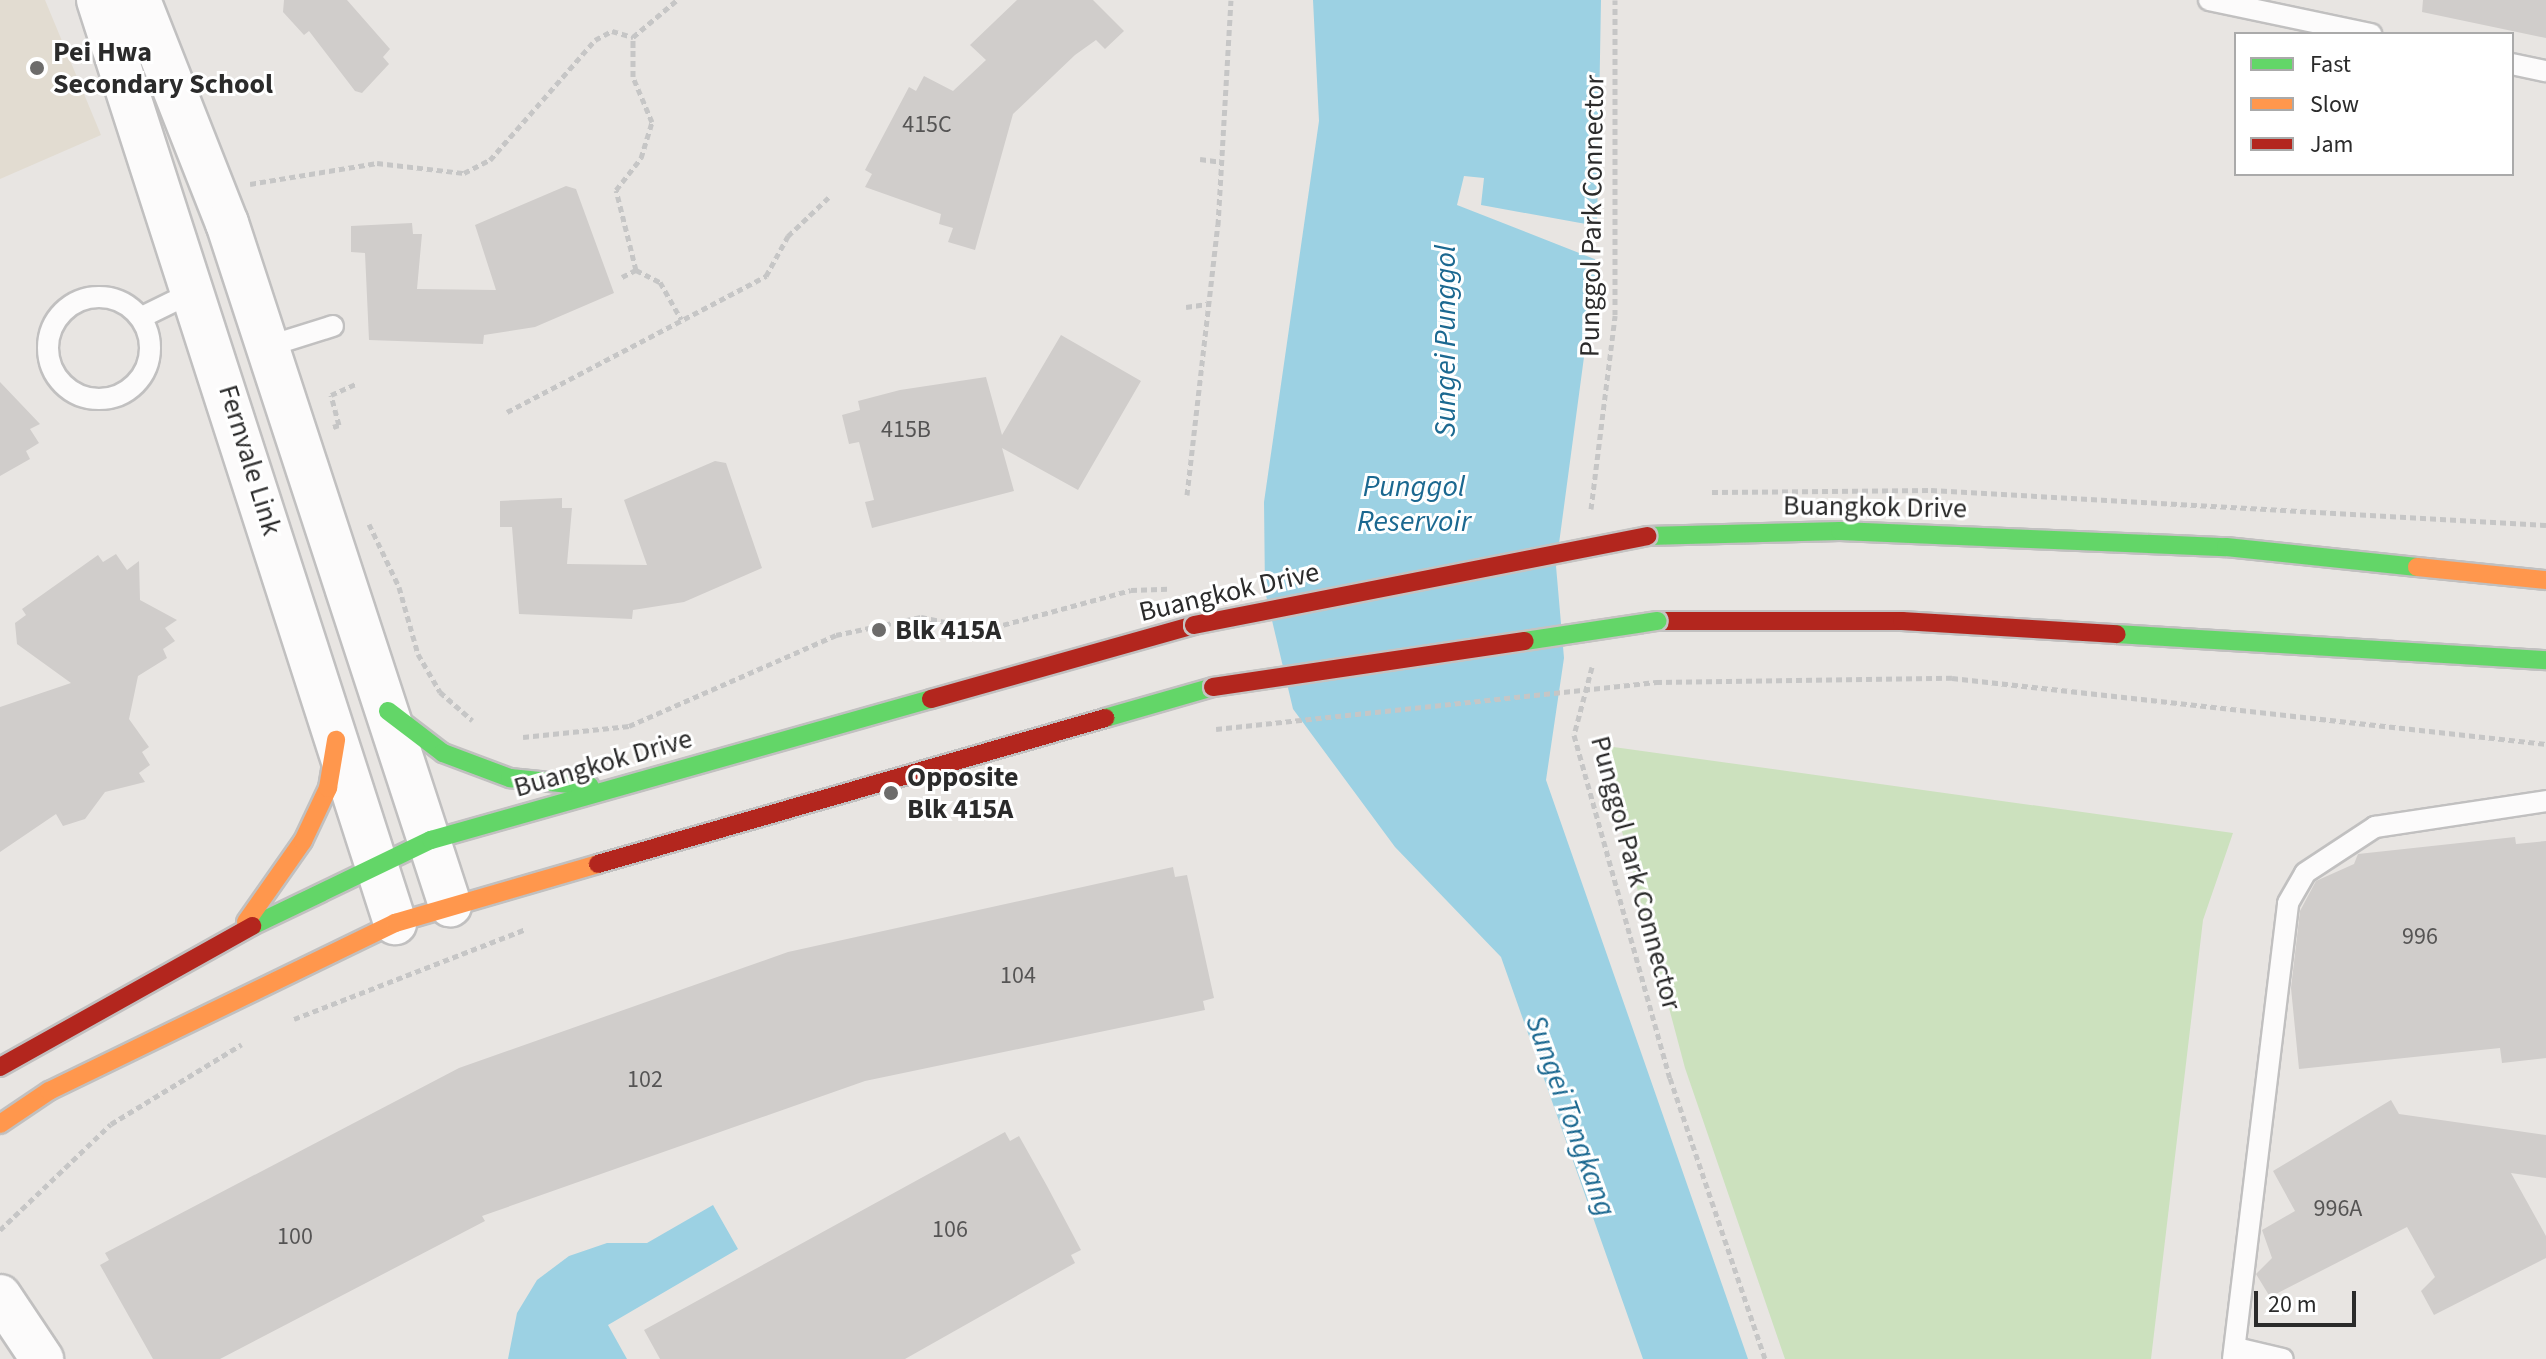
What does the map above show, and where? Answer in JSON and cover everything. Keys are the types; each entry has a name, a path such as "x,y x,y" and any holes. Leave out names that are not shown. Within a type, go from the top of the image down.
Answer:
{"main road":[{"name":"Buangkok Drive","path":"0,1067 238,933 375,863 431,840 1194,625 1647,536 1855,532 2226,547 2546,580"},
{"path":"0,1124 49,1091 395,923 1213,687 1657,621 1902,621 2546,660"},
{"path":"388,711 443,753 510,778 616,788"},
{"path":"238,933 290,866 328,788 336,740"}],"street":[{"name":"Fernvale Link","path":"98,0 195,291 395,923"},
{"name":"Fernvale Link","path":"139,0 198,141 450,905"},
{"path":"0,1296 42,1359"}],"lane":[{"path":"2209,0 2361,32"},
{"path":"2514,64 2546,71"},
{"path":"142,317 195,291"},
{"path":"104,296 142,317 152,343 145,371 126,392 99,400 74,394 56,377 46,346 62,311 104,296"},
{"path":"266,347 333,326"},
{"path":"2283,1359 2234,1354 2288,903 2305,873 2375,827 2546,801"}],"path":[{"path":"677,0 633,37 633,77 652,122 641,158 616,190 636,270 660,282 681,319"},
{"path":"1187,495 1222,162 1231,0"},
{"name":"Punggol Park Connector","path":"1591,516 1615,315 1615,0"},
{"path":"254,183 377,163 464,173 490,160 595,40 612,31 633,37"},
{"path":"1200,159 1222,162"},
{"path":"507,412 766,276 788,236 829,197"},
{"path":"622,277 636,270"},
{"path":"1186,307 1207,304"},
{"path":"332,427 339,425 331,395 356,384"},
{"path":"511,734 629,726 850,632 921,617 984,630 1131,590 1176,589"},
{"name":"Punggol Park Connector","path":"1592,654 1592,685 1574,735 1670,1078 1765,1359"},
{"path":"1201,733 1656,682 1952,678 2546,744"},
{"path":"278,1025 529,928"},
{"path":"0,1230 111,1124 252,1038"}],"shaded area":[{"name":"Pei Hwa Secondary School","path":"0,0 45,0 101,135 0,179"}],"green space":[{"path":"1599,745 2233,833 2203,920 2151,1359 1785,1359 1685,1068"}],"water":[{"name":"Punggol Reservoir","path":"1313,0 1601,0 1597,226 1481,205 1484,178 1464,176 1457,205 1597,260 1556,566 1564,658 1546,780 1748,1359 1643,1359 1501,957 1395,847 1293,709 1265,591 1264,502 1319,121"},
{"path":"713,1205 738,1249 608,1325 627,1359 508,1359 517,1313 537,1280 569,1256 607,1243 647,1243"}],"building":[{"path":"284,0 347,0 390,49 383,57 389,64 362,93 355,91 309,31 304,35 283,12"},
{"path":"1017,0 1093,0 1124,31 1105,49 1096,40 1075,55 1013,114 975,250 948,242 953,228 939,224 941,214 865,187 872,174 865,170 909,87 916,91 924,76 953,91 986,60 970,45"},
{"path":"2423,0 2546,0 2546,38 2422,12"},
{"path":"566,186 576,189 614,293 535,327 484,335 483,344 369,340 365,253 351,252 351,226 412,223 413,234 422,234 417,289 496,290 475,225"},
{"path":"1061,335 1141,381 1078,490 1002,448 1014,491 872,528 865,502 874,500 859,442 849,444 842,415 860,410 858,401 900,390 986,377 1002,435"},
{"path":"0,382 40,424 30,429 39,443 26,451 30,459 0,476"},
{"path":"715,461 726,463 762,568 684,602 633,610 632,619 519,614 512,527 500,527 500,501 562,498 562,508 572,508 567,564 647,565 624,500"},
{"path":"116,554 127,570 139,561 140,600 177,620 165,628 175,641 163,649 167,658 138,676 129,719 149,747 142,752 150,765 139,773 145,782 105,792 85,819 63,826 56,814 0,852 0,707 71,683 17,644 15,623 26,615 22,609 98,555 103,562"},
{"path":"2515,837 2516,844 2546,841 2546,1058 2502,1063 2500,1048 2299,1069 2291,988 2300,911 2316,881 2354,864 2358,854"},
{"path":"1173,867 1175,877 1187,875 1214,998 1203,1001 1205,1010 865,1081 482,1216 485,1221 220,1359 153,1359 100,1265 109,1260 105,1253 459,1068 788,952"},
{"path":"2391,1100 2399,1114 2546,1135 2546,1178 2511,1173 2546,1236 2546,1258 2434,1315 2421,1291 2435,1277 2407,1227 2270,1297 2256,1274 2272,1258 2262,1230 2295,1211 2273,1171"},
{"path":"1005,1132 1010,1141 1019,1136 1047,1186 1081,1250 1071,1255 1075,1263 905,1359 660,1359 644,1330"}],"traffic: fast":[{"path":"1647,536 1840,531 2226,547 2417,567"},
{"path":"1525,641 1657,621"},
{"path":"2117,634 2546,660"},
{"path":"1105,718 1213,687"},
{"path":"252,926 431,840 931,699"},
{"path":"388,711 443,753 510,778 590,786"}],"traffic: slow":[{"path":"2417,567 2546,580"},
{"path":"246,922 303,841 328,788 336,740"},
{"path":"0,1124 49,1091 395,923 598,864"}],"traffic: jam":[{"path":"1194,625 1647,536"},
{"path":"1657,621 1902,621 2117,634"},
{"path":"931,699 1194,625"},
{"path":"1213,687 1525,641"},
{"path":"598,864 1105,718"},
{"path":"0,1067 252,926"}],"place":[{"name":"Pei Hwa Secondary School","path":"37,68"},
{"name":"Blk 415A","path":"879,630"},
{"name":"Opposite Blk 415A","path":"891,793"}],"water label":[{"name":"Sungei Punggol","path":"1446,341"},
{"name":"Sungei Tongkang","path":"1570,1116"}]}
